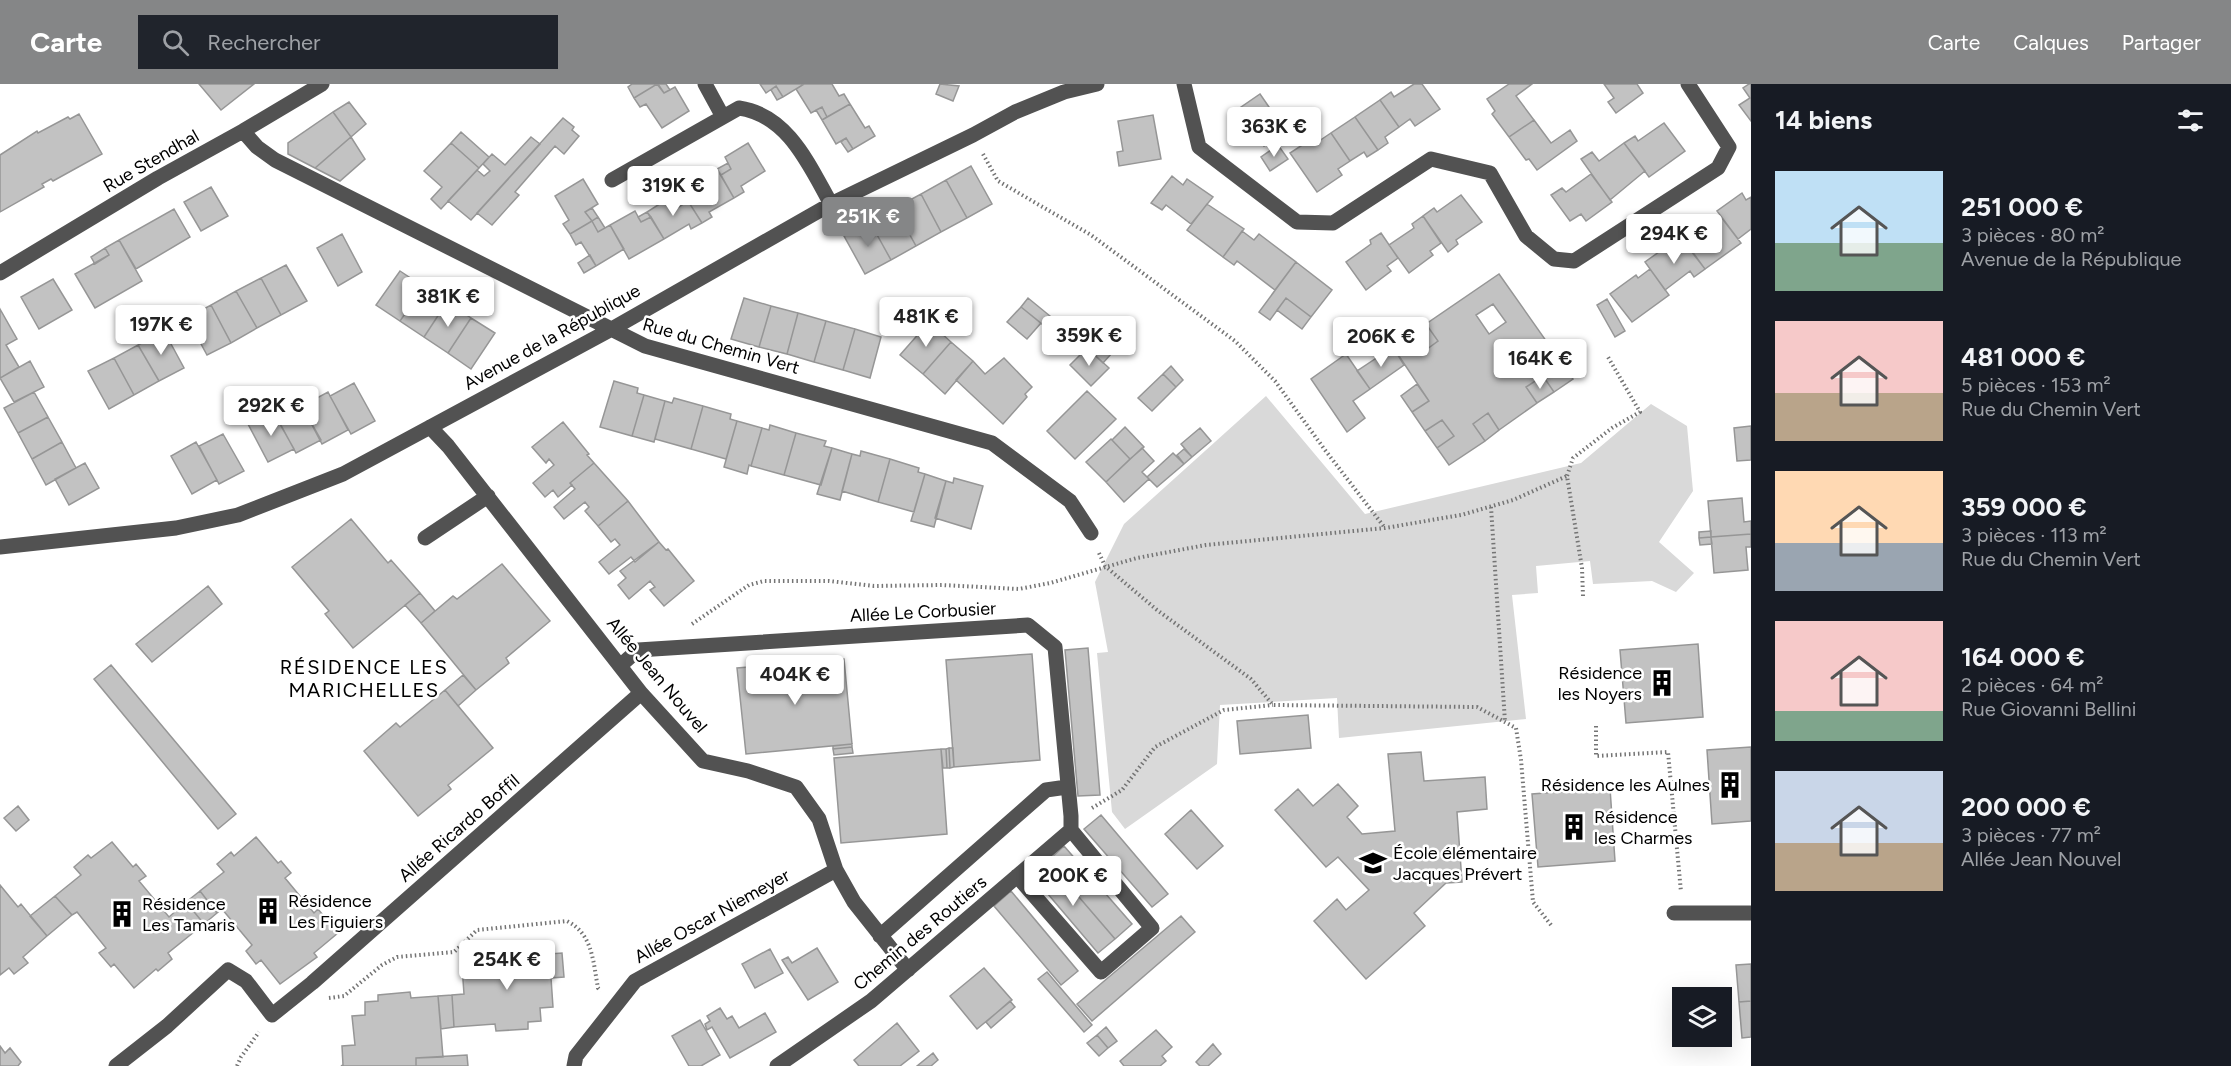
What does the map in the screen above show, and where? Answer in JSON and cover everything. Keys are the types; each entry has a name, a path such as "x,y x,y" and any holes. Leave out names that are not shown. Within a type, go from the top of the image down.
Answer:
{"street":[{"name":"Rue Stendhal","path":"0,273 158,178 322,84"},
{"path":"705,84 723,117"},
{"name":"Avenue de la République","path":"0,548 176,528 238,515 343,474 610,330 831,204 1063,88 1097,84"},
{"path":"1184,84 1199,147 1297,222 1333,223 1431,159 1490,173 1526,236 1554,259 1574,261 1718,168 1729,147 1688,84"},
{"path":"612,180 739,108 753,110 776,122 796,143 831,204"},
{"name":"Rue du Chemin Vert","path":"243,131 257,147 275,160 645,346 992,443 1070,501 1091,533"},
{"name":"Allée Jean Nouvel","path":"430,427 488,496 642,693 703,761 748,771 796,787 819,819 836,870 854,902 908,970"},
{"path":"425,537 488,496"},
{"name":"Allée Le Corbusier","path":"621,665 638,650 1028,625 1056,647 1071,823"},
{"name":"Allée Ricardo Boffil","path":"272,1015 312,983 642,693"},
{"name":"Chemin des Routiers","path":"880,936 1046,790 1067,788"},
{"path":"1017,876 1101,972 1152,928 1071,823"},
{"name":"Chemin des Routiers","path":"782,1065 871,1001 1017,876 1071,823"},
{"name":"Allée Oscar Niemeyer","path":"574,1066 576,1056 635,981 836,870"},
{"path":"1678,913 1751,913"},
{"path":"116,1066 167,1026 228,970 246,981 272,1015"}],"path":[{"path":"972,135 998,181 1091,235 1235,341 1275,381 1385,528"},
{"path":"1583,596 1582,568 1567,476 1573,458 1612,428 1640,412 1608,357"},
{"path":"685,647 671,632 684,629 749,585 764,581 829,581 874,586 942,585 1019,589 1050,583 1105,566 1206,545 1385,528 1461,515 1513,500 1567,476"},
{"path":"1491,507 1506,722"},
{"path":"1091,533 1105,566 1157,610 1251,679 1273,705"},
{"path":"1071,823 1122,790 1155,747 1224,710 1273,705 1477,707 1516,728 1533,902 1551,925"},
{"path":"1596,726 1596,756 1668,752 1678,913"},
{"path":"312,983 323,998 344,996 382,965 397,957 454,952 477,930 567,921 575,924 589,941 598,988 614,1005"},
{"path":"237,1066 272,1015"}],"shaded area":[{"path":"1266,396 1365,514 1581,463 1651,404 1687,426 1693,491 1659,542 1694,573 1676,592 1652,581 1593,584 1590,561 1536,566 1538,593 1512,595 1526,719 1339,738 1337,698 1220,705 1217,764 1125,829 1112,812 1097,653 1108,652 1095,582 1124,524"}],"building":[{"path":"199,84 254,84 221,110"},
{"path":"632,84 657,84 634,98 628,87"},
{"path":"657,84 664,93 675,87 689,111 662,128 646,104 640,107 634,98"},
{"path":"658,84 666,84 670,90 664,93"},
{"path":"760,84 804,84 783,97 776,86 766,93"},
{"path":"804,84 832,84 839,96 844,94 850,104 827,117 822,107 811,113 796,89"},
{"path":"940,84 959,86 953,101 936,94"},
{"path":"1414,84 1422,84 1440,109 1415,126 1410,119 1399,127 1380,100 1391,92 1394,97"},
{"path":"1509,84 1532,84 1516,96 1534,120 1509,137 1492,114 1495,111 1487,99"},
{"path":"1604,84 1637,84 1643,93 1616,113 1608,102 1614,98"},
{"path":"1751,84 1751,121 1739,105 1750,98 1743,88"},
{"path":"776,86 783,97 777,100 771,90"},
{"path":"1260,94 1278,120 1282,117 1290,128 1264,146 1256,135 1249,140 1231,114"},
{"path":"1380,100 1399,127 1385,137 1388,143 1378,150 1355,117"},
{"path":"349,102 366,124 351,137 333,112"},
{"path":"850,104 865,128 869,126 875,136 853,149 846,138 836,144 822,120"},
{"path":"822,107 827,117 822,120 816,110"},
{"path":"333,112 351,137 315,168 288,154 288,143"},
{"path":"79,114 102,154 53,181 51,179 42,184 44,187 0,212 0,155 37,131 38,133 68,117 70,119"},
{"path":"1153,115 1161,159 1119,166 1117,152 1123,151 1118,121"},
{"path":"1355,117 1378,150 1367,157 1364,152 1350,161 1331,133"},
{"path":"563,118 574,127 572,130 579,136 564,154 555,146 515,192 519,195 492,225 477,213"},
{"path":"1534,120 1551,143 1570,130 1577,141 1537,170 1529,159 1526,160 1509,137"},
{"path":"1664,123 1685,151 1649,177 1624,143 1635,136 1638,141"},
{"path":"461,132 489,157 479,168 451,143"},
{"path":"1331,133 1350,161 1338,169 1342,175 1317,192 1290,153 1316,136 1319,141"},
{"path":"351,137 365,159 340,181 315,168"},
{"path":"531,137 540,144 471,220 448,201 477,170 484,176 490,171 483,164 492,154 505,165"},
{"path":"846,138 853,149 848,152 841,142"},
{"path":"451,143 479,168 441,209 431,199 442,187 424,171"},
{"path":"748,143 765,171 741,186 744,192 734,198 721,175 731,169 725,157"},
{"path":"1624,143 1645,171 1610,200 1581,159 1592,152 1599,161"},
{"path":"1278,145 1288,159 1270,171 1261,157"},
{"path":"728,163 731,169 721,175 717,169"},
{"path":"971,166 992,204 967,218 946,180"},
{"path":"717,169 734,198 709,212 712,217 702,223 688,201 699,194 693,184"},
{"path":"1591,174 1612,202 1586,221 1581,214 1570,221 1551,195 1562,188 1566,192"},
{"path":"1172,176 1183,185 1187,179 1213,197 1191,224 1166,205 1162,210 1151,203"},
{"path":"583,179 598,204 585,212 592,221 570,234 563,224 569,220 555,196"},
{"path":"946,180 967,218 941,232 921,194"},
{"path":"211,187 228,216 201,231 184,202"},
{"path":"695,189 699,194 688,201 686,195"},
{"path":"1742,193 1746,200 1751,197 1751,229 1738,239 1717,211"},
{"path":"921,194 941,232 916,246 895,208"},
{"path":"686,195 688,201 679,207 675,202"},
{"path":"1461,195 1482,222 1456,240 1458,244 1448,252 1423,216 1434,208 1437,212"},
{"path":"672,196 679,207 688,201 702,223 691,229 689,224 664,239 647,212"},
{"path":"1207,204 1244,229 1223,257 1187,230"},
{"path":"592,208 598,217 592,221 585,212"},
{"path":"895,208 916,246 891,260 870,222"},
{"path":"174,209 190,237 136,269 119,240"},
{"path":"635,211 641,222 651,217 664,239 629,259 610,225"},
{"path":"647,212 651,217 641,222 638,217"},
{"path":"1423,216 1441,243 1430,251 1433,255 1409,273 1389,245 1414,228 1412,224"},
{"path":"598,217 605,228 598,232 592,221"},
{"path":"1721,217 1741,243 1705,269 1684,242"},
{"path":"592,221 598,232 610,225 624,249 596,266 581,242 576,245 570,234"},
{"path":"870,222 891,260 865,274 844,236"},
{"path":"1242,231 1254,240 1259,234 1296,262 1275,290 1237,261 1234,265 1223,257"},
{"path":"1381,233 1398,258 1387,266 1391,271 1366,290 1346,262 1371,244 1370,240"},
{"path":"342,234 362,272 338,286 317,248"},
{"path":"119,240 142,281 95,308 75,274 109,255 105,248"},
{"path":"1686,243 1705,269 1694,277 1690,271 1665,290 1645,262 1670,244 1674,251"},
{"path":"105,248 109,255 95,264 91,257"},
{"path":"590,255 596,266 584,273 578,263"},
{"path":"1296,262 1332,290 1311,317 1286,298 1270,320 1259,312"},
{"path":"286,265 307,301 281,315 261,278"},
{"path":"1650,269 1669,295 1632,322 1610,294 1636,275 1638,278"},
{"path":"400,271 424,287 400,321 376,305"},
{"path":"1499,274 1573,379 1554,392 1543,376 1526,387 1537,403 1499,430 1488,413 1473,424 1485,441 1449,465 1437,448 1454,436 1442,420 1425,431 1412,412 1429,401 1393,347 1411,335 1423,352 1438,341 1426,324","holes":["1493,304 1506,322 1489,334 1476,315"]},
{"path":"261,278 281,315 257,328 236,291"},
{"path":"53,279 72,310 39,329 21,297"},
{"path":"424,287 447,302 424,337 400,321"},
{"path":"236,291 257,328 231,343 211,305"},
{"path":"744,298 771,306 759,347 731,339"},
{"path":"1028,298 1061,325 1054,334 1021,307"},
{"path":"1286,298 1311,317 1302,329 1277,310"},
{"path":"1607,299 1625,331 1615,337 1597,305"},
{"path":"447,302 471,318 448,353 424,337"},
{"path":"211,305 231,343 207,355 187,318"},
{"path":"771,306 798,313 787,354 759,347"},
{"path":"1021,307 1041,323 1027,339 1007,322"},
{"path":"0,309 17,339 6,345 19,367 0,378"},
{"path":"798,313 826,321 814,362 787,354"},
{"path":"471,318 495,333 471,369 448,353"},
{"path":"826,321 855,329 843,370 814,362"},
{"path":"929,322 951,342 923,374 900,355"},
{"path":"1426,324 1438,341 1423,352 1411,335"},
{"path":"855,329 881,337 870,378 843,370"},
{"path":"164,331 184,368 159,381 138,345"},
{"path":"1096,338 1112,353 1103,363 1087,348"},
{"path":"951,342 973,361 945,394 923,374"},
{"path":"138,345 159,381 134,395 114,358"},
{"path":"1393,347 1404,365 1370,389 1357,371"},
{"path":"1087,348 1109,368 1091,386 1070,365"},
{"path":"1346,354 1370,389 1353,401 1365,418 1347,432 1311,379"},
{"path":"114,358 134,395 109,409 88,371"},
{"path":"1004,358 1032,387 1025,394 1027,397 1003,424 956,380 973,361 985,374"},
{"path":"30,361 44,387 14,402 0,378"},
{"path":"1171,366 1183,380 1176,387 1163,374"},
{"path":"1163,374 1176,387 1152,411 1138,398"},
{"path":"1543,376 1554,392 1537,403 1526,387"},
{"path":"614,381 638,388 637,393 644,395 632,436 600,427"},
{"path":"354,383 375,421 351,434 330,396"},
{"path":"1417,384 1429,401 1412,412 1401,396"},
{"path":"1087,391 1116,419 1075,459 1047,431"},
{"path":"34,392 48,417 18,433 4,408"},
{"path":"328,392 348,430 322,444 302,406"},
{"path":"644,395 665,401 654,442 632,436"},
{"path":"674,398 703,406 691,449 655,439 665,401 672,403"},
{"path":"299,401 321,440 296,453 275,414"},
{"path":"703,406 731,414 730,419 737,421 726,459 691,449"},
{"path":"273,412 294,449 268,462 248,424"},
{"path":"1488,413 1499,430 1485,441 1473,424"},
{"path":"48,417 62,442 32,459 18,433"},
{"path":"1442,420 1454,436 1437,448 1425,431"},
{"path":"737,421 762,428 747,474 724,467"},
{"path":"563,422 594,463 570,483 572,485 558,497 553,490 545,497 533,483 554,465 549,459 546,463 532,447"},
{"path":"770,425 796,433 784,475 751,466 762,428 769,430"},
{"path":"1751,426 1751,460 1737,461 1734,428"},
{"path":"1125,427 1144,447 1130,459 1112,440"},
{"path":"1200,428 1211,441 1192,457 1181,444"},
{"path":"796,433 826,441 824,446 832,448 821,485 784,475"},
{"path":"223,434 244,471 219,484 199,446"},
{"path":"1111,439 1130,459 1106,482 1086,462"},
{"path":"62,442 76,468 46,485 32,459"},
{"path":"196,442 217,480 192,494 171,456"},
{"path":"832,448 852,454 840,500 817,494"},
{"path":"1142,448 1154,461 1142,472 1149,479 1124,502 1106,482"},
{"path":"1184,449 1192,457 1184,464 1177,455"},
{"path":"861,451 890,459 878,502 842,491 852,454 860,456"},
{"path":"1173,453 1184,464 1157,487 1147,477"},
{"path":"890,459 919,468 918,472 925,474 914,512 878,502"},
{"path":"85,463 99,488 69,505 55,479"},
{"path":"594,463 628,501 598,526 585,511 589,507 585,502 564,519 554,507 575,489 570,483"},
{"path":"925,474 946,481 934,527 911,521"},
{"path":"954,478 983,486 971,529 935,518 946,481 953,483"},
{"path":"1742,498 1744,522 1751,521 1751,534 1711,537 1708,501"},
{"path":"628,501 659,542 635,562 631,557 609,574 599,562 620,545 615,539 611,542 598,526"},
{"path":"351,519 388,563 391,560 420,593 353,648 325,614 329,611 292,567"},
{"path":"1711,531 1711,537 1699,538 1699,532"},
{"path":"1751,534 1751,547 1746,547 1748,570 1714,573 1711,537"},
{"path":"1711,537 1712,544 1700,545 1699,538"},
{"path":"659,542 666,550 668,549 694,581 664,606 650,590 655,587 650,581 629,599 618,585 626,578 620,571"},
{"path":"502,564 550,621 506,658 509,663 476,690 421,623 453,596 457,599"},
{"path":"208,586 222,604 152,662 136,644"},
{"path":"420,593 435,611 421,623 405,605"},
{"name":"Résidence les Noyers","path":"1698,644 1703,717 1626,723 1620,650"},
{"path":"1088,648 1100,795 1078,796 1065,650"},
{"path":"1032,654 1040,760 954,767 946,660"},
{"path":"844,659 852,744 746,754 737,668"},
{"path":"111,665 236,814 218,829 94,679"},
{"path":"463,675 476,690 458,706 445,690"},
{"path":"445,690 493,748 448,785 451,789 418,816 364,751 396,723 400,727"},
{"path":"1308,715 1311,748 1240,754 1237,721"},
{"path":"852,744 852,747 833,749 833,746"},
{"path":"852,747 853,753 834,755 833,749"},
{"name":"Résidence les Aulnes","path":"1751,747 1751,821 1712,824 1707,750"},
{"path":"949,748 953,748 954,767 950,768"},
{"path":"949,748 950,768 947,768 946,749"},
{"path":"941,749 946,749 947,768 943,768"},
{"path":"941,749 947,834 841,843 834,758"},
{"path":"1421,752 1424,781 1485,777 1487,809 1457,812 1462,882 1446,883 1414,913 1425,926 1366,979 1314,921 1337,899 1346,910 1369,890 1338,857 1326,867 1275,810 1298,789 1313,806 1338,784 1358,806 1347,817 1362,834 1395,831 1388,754"},
{"name":"Résidence les Charmes","path":"1610,788 1615,861 1538,867 1532,794"},
{"path":"18,806 29,820 16,831 4,818"},
{"path":"1191,810 1223,846 1197,869 1165,834"},
{"path":"1101,815 1168,894 1152,907 1084,829"},
{"name":"Résidence Les Figuiers","path":"256,837 278,863 281,861 291,873 285,878 314,913 318,909 338,933 314,953 317,957 280,984 261,960 256,964 246,951 252,945 222,909 217,913 200,891 224,872 217,864 231,852 234,856"},
{"name":"Résidence Les Tamaris","path":"112,842 133,867 136,864 146,876 139,881 169,917 186,902 204,924 168,953 172,959 134,988 114,964 111,967 99,953 106,948 77,912 72,915 55,896 81,875 74,867 88,855 91,858"},
{"path":"1064,846 1132,924 1115,939 1048,861"},
{"path":"1048,861 1115,939 1098,953 1031,874"},
{"path":"0,885 18,907 21,904 47,936 23,957 28,963 14,974 9,968 0,975"},
{"path":"200,891 217,913 204,924 186,902"},
{"path":"1011,891 1078,971 1061,985 994,906"},
{"path":"55,896 72,915 47,936 30,916"},
{"path":"1181,916 1195,932 1092,1021 1077,1004"},
{"path":"817,948 838,982 808,1000 782,960 788,957 792,963"},
{"path":"770,949 783,973 755,988 742,964"},
{"path":"522,952 522,956 562,953 564,977 551,978 553,1007 540,1008 541,1021 528,1022 528,1029 496,1031 495,1024 454,1027 452,995 464,994 462,966 490,963 489,955"},
{"path":"1751,964 1751,1001 1739,1002 1736,965"},
{"path":"984,968 1012,1000 977,1029 950,996"},
{"path":"1047,972 1092,1025 1084,1032 1038,979"},
{"path":"410,992 411,998 438,996 443,1057 416,1058 416,1066 341,1066 343,1065 342,1046 355,1045 352,1016 365,1015 365,1002 378,1001 378,995"},
{"path":"452,995 454,1027 441,1029 438,996"},
{"path":"1010,1001 1015,1007 991,1028 986,1022"},
{"path":"1751,1001 1751,1037 1742,1038 1739,1002"},
{"path":"720,1008 727,1019 732,1016 739,1028 765,1013 776,1032 730,1058 712,1027 707,1030 705,1024 710,1021 707,1016"},
{"path":"700,1020 720,1055 701,1066 689,1066 672,1036"},
{"path":"897,1023 919,1051 900,1066 859,1066 854,1060"},
{"path":"1106,1027 1117,1041 1108,1048 1097,1035"},
{"path":"1156,1030 1172,1047 1162,1056 1166,1061 1160,1066 1124,1066 1120,1061"},
{"path":"1097,1035 1108,1048 1099,1056 1087,1043"},
{"path":"1213,1044 1221,1054 1208,1066 1200,1066 1196,1062"},
{"path":"0,1046 5,1053 10,1048 21,1062 18,1066 0,1066"},
{"path":"933,1053 938,1060 931,1066 917,1066"},
{"path":"467,1055 468,1066 416,1066 416,1058"}],"place":[{"name":"Résidence les Noyers","path":"1662,683"},
{"name":"Résidence les Aulnes","path":"1730,785"},
{"name":"Résidence les Charmes","path":"1574,827"},
{"name":"École élémentaire Jacques Prévert","path":"1373,863"},
{"name":"Résidence Les Figuiers","path":"268,911"},
{"name":"Résidence Les Tamaris","path":"122,914"}],"district":[{"name":"RÉSIDENCE LES MARICHELLES","path":"364,678"}]}
